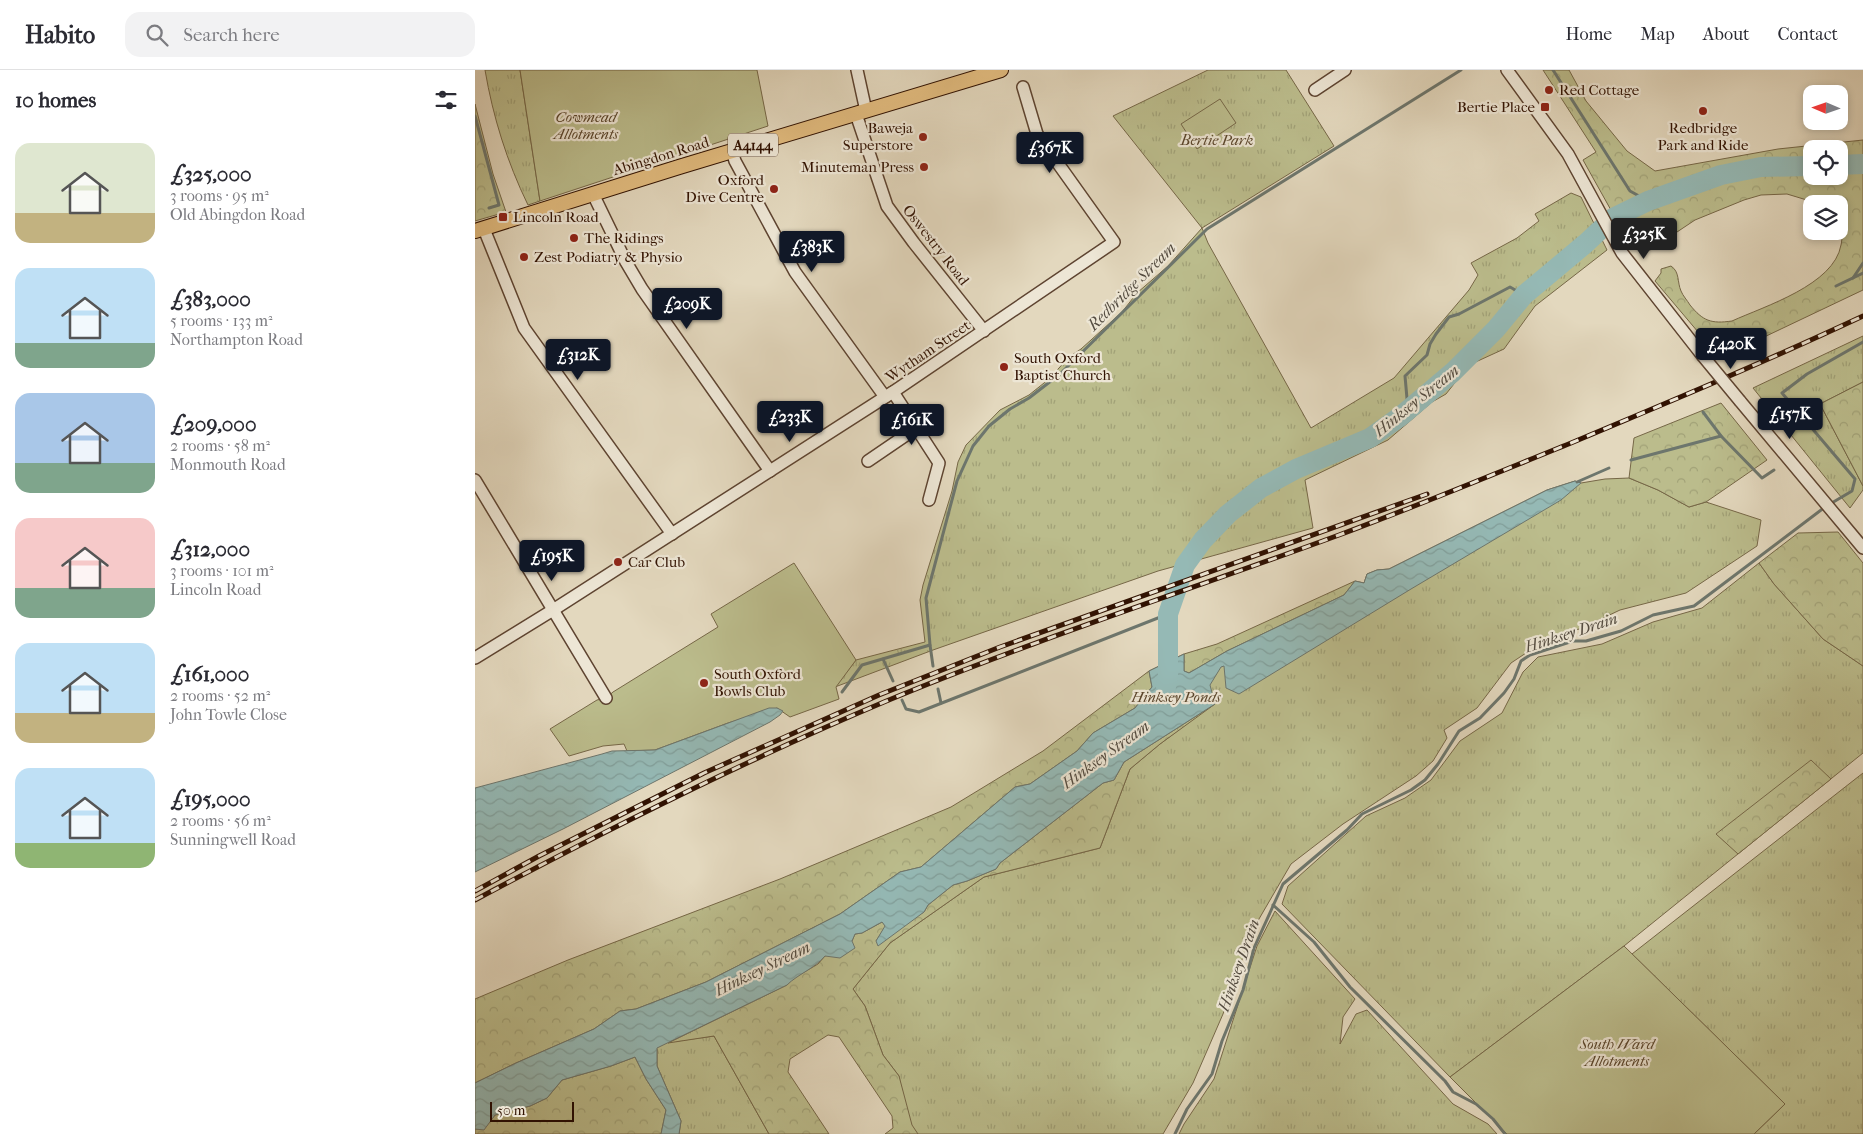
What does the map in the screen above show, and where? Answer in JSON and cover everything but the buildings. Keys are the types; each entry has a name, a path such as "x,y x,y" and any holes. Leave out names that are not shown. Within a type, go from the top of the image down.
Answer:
{"main road":[{"name":"Abingdon Road","path":"480,230 732,151 998,71"}],"street":[{"name":"Oswestry Road","path":"857,70 861,113 887,206 913,243 984,331"},
{"path":"1315,90 1345,70"},
{"path":"1507,70 1568,154 1617,244 1651,291 1863,548"},
{"name":"Wytham Street","path":"475,658 889,394 1114,242 1037,134 1023,87"},
{"path":"732,151 735,161 795,272 917,428 939,463 929,500"},
{"path":"593,194 626,262 642,288 769,471"},
{"path":"480,230 524,328 672,534"},
{"path":"868,460 934,416"},
{"path":"475,480 605,698"}],"green space":[{"path":"485,70 520,70 540,201 528,205 507,156 492,105"},
{"name":"Cowmead Allotments","path":"520,70 757,70 768,126 540,201"},
{"name":"Bertie Park","path":"1208,70 1286,70 1334,146 1202,228 1113,116"},
{"path":"1543,70 1569,70 1586,101 1627,151 1655,171 1803,146 1803,185 1848,185 1848,142 1863,140 1863,290 1720,358 1655,281 1661,273 1661,269 1671,266 1674,268 1683,295 1703,318 1718,322 1732,321 1779,301 1812,283 1826,272 1836,259 1842,240 1848,240 1848,195 1803,195 1803,199 1787,194 1761,195 1695,220 1650,250 1637,249 1631,246 1583,160 1596,152"},
{"path":"1220,99 1236,123 1197,149 1181,124"},
{"path":"475,104 493,174 506,212 475,221"},
{"path":"1571,193 1581,197 1607,250 1535,306 1504,349 1469,365 1446,394 1432,402 1388,440 1305,480 1313,528 1158,571 933,650 835,687 856,660 925,642 920,600 923,585 952,491 958,462 966,445 1000,410 1029,395 1049,379 1069,357 1081,349 1122,312 1137,293 1168,266 1202,228 1208,243 1311,428 1394,378 1469,290 1478,275 1471,263 1517,238 1539,221 1535,214"},
{"path":"1863,336 1863,382 1820,404 1863,486 1863,490 1850,508 1753,388"},
{"path":"1863,382 1863,486 1820,404"},
{"path":"1721,403 1767,460 1706,502 1689,507 1658,490 1629,478 1634,438"},
{"path":"1629,478 1658,490 1689,507 1706,502 1761,520 1757,546 1686,593 1620,610 1582,628 1544,641 1511,663 1477,708 1444,730 1447,738 1433,761 1416,776 1343,824 1291,864 1252,931 1223,1014 1193,1083 1163,1134 915,1134 908,1125 899,1076 883,1055 865,1006 853,989 890,943 984,877 1100,848 1130,769 1204,711 1103,783 670,1042 714,1036 769,1134 679,1134 681,1121 657,1066 657,1049 475,1129 475,1083 594,1029 1152,687 1149,671 1184,654 1184,671 1344,595 1355,581 1364,583 1367,574 1377,570 1389,569 1547,490 1575,481 1581,483"},
{"path":"1838,532 1863,563 1863,666 1823,639 1774,584 1759,563 1798,533"},
{"name":"South Oxford Bowls Club","path":"794,563 856,660 836,687 839,699 790,717 777,708 728,723 655,750 627,751 624,744 603,746 569,756 550,729 597,700 606,698 718,627 711,614"},
{"path":"1759,563 1774,584 1823,639 1863,666 1863,753 1624,946 1450,1077 1282,904 1288,886 1366,816 1405,798 1431,780 1460,741 1502,713 1523,672 1538,657 1602,644 1653,622 1702,608"},
{"path":"1355,581 1344,595 1227,651 1189,673 1184,671 1184,654 1217,644"},
{"path":"1149,671 1152,687 1135,708 1093,733 1077,751 1030,784 1015,787 921,867 900,872 840,914 706,982 636,1009 620,1011 594,1029 475,1083 475,999 568,960 780,879 951,807 1043,751"},
{"path":"1215,704 1160,744 1130,769 1100,848 984,877 890,943 853,989 865,1006 883,1055 899,1076 912,1125 918,1134 885,1134 893,1128 892,1116 839,1037 828,1035 790,1059 788,1072 829,1134 769,1134 714,1036 668,1043 787,985 794,978 818,964 825,956 852,941 855,934 862,933 882,922 886,926 876,941 924,912 928,905 953,885 996,869 1000,863 1103,783 1114,780 1124,762"},
{"path":"1811,760 1831,779 1738,854 1716,834"},
{"path":"1863,773 1863,1134 1754,1134 1785,1104 1632,954"},
{"path":"1275,911 1355,999 1343,1017 1340,1044 1356,1014 1367,1010 1453,1104 1488,1124 1497,1134 1179,1134 1214,1079 1257,946"},
{"name":"South Ward Allotments","path":"1624,946 1785,1104 1754,1134 1507,1134 1450,1077"},
{"path":"635,1057 646,1079 666,1110 661,1134 475,1134 475,1129 484,1129 495,1115 530,1106 547,1098 562,1080"}],"water":[{"name":"Hinksey Ponds","path":"1575,481 1581,483 1561,500 1239,694 1226,688 1224,666 1221,667 1210,685 1215,704 1124,762 1114,780 1103,783 1000,863 996,869 953,885 928,905 924,912 878,946 876,941 885,926 882,922 862,933 855,934 852,941 855,948 840,958 825,956 787,985 657,1048 657,1066 681,1121 679,1134 661,1134 666,1110 646,1079 635,1057 562,1080 547,1098 530,1106 495,1115 484,1130 475,1129 475,1083 594,1029 620,1011 636,1009 706,982 840,914 900,872 921,867 1015,787 1030,784 1077,751 1093,733 1135,708 1152,687 1149,671 1184,654 1184,671 1189,673 1227,651 1344,595 1355,581 1364,583 1367,574 1377,570 1389,569 1547,490"},
{"path":"769,708 777,708 783,711 770,722 563,829 475,872 475,788 612,751 655,750"}],"waterway":[{"name":"Redbridge Stream","path":"933,666 926,598 957,481 973,446 989,426 1060,374 1207,229 1461,70"},
{"name":"Redbridge Stream","path":"1553,70 1630,191 1648,201"},
{"path":"475,116 499,205 489,208"},
{"name":"Hinksey Stream","path":"1848,165 1863,164"},
{"name":"Hinksey Stream","path":"1166,687 1168,675 1168,614 1185,565 1203,540 1228,514 1261,488 1296,469 1370,438 1401,416 1453,372 1496,329 1524,295 1613,218 1648,201 1721,175 1761,167 1803,166"},
{"path":"1853,278 1863,263"},
{"path":"1836,286 1863,273"},
{"path":"1408,410 1405,376 1427,355 1430,344 1449,317 1459,314 1510,287 1524,295"},
{"name":"Hinksey Drain","path":"1830,504 1852,491 1855,479 1782,393 1807,374 1863,342"},
{"path":"1703,412 1721,436"},
{"path":"1631,460 1721,436 1762,478 1774,470"},
{"path":"1577,482 1609,468"},
{"name":"Hinksey Drain","path":"1175,1134 1187,1109 1212,1074 1222,1041 1243,990 1254,948 1283,884 1347,830 1362,814 1411,790 1425,780 1438,764 1459,731 1480,718 1504,693 1514,679 1521,661 1530,655 1573,641 1586,641 1621,631 1653,615 1694,606 1825,507"},
{"path":"902,700 906,709 919,712 1168,614"},
{"path":"842,692 862,665 930,645"},
{"path":"883,659 893,681"},
{"name":"Redbridge Stream","path":"938,689 941,703"},
{"path":"1273,905 1314,942 1350,987 1445,1081 1453,1092 1476,1104 1493,1119 1505,1134"}],"railway":[{"path":"475,900 677,796 884,702 940,679 1110,616 1282,556 1426,501 1681,397 1863,316"},
{"path":"475,891 539,856 704,773 879,695 1000,647 1427,494"}],"place":[{"name":"Red Cottage","path":"1549,90"},
{"name":"Bertie Place","path":"1545,107"},
{"name":"Redbridge Park and Ride","path":"1703,111"},
{"name":"Baweja Superstore","path":"923,137"},
{"name":"Minuteman Press","path":"924,167"},
{"name":"Oxford Dive Centre","path":"774,189"},
{"name":"Lincoln Road","path":"503,217"},
{"name":"The Ridings","path":"574,238"},
{"name":"Zest Podiatry & Physio","path":"524,257"},
{"name":"South Oxford Baptist Church","path":"1004,367"},
{"name":"Car Club","path":"618,562"},
{"name":"South Oxford Bowls Club","path":"704,683"}]}
